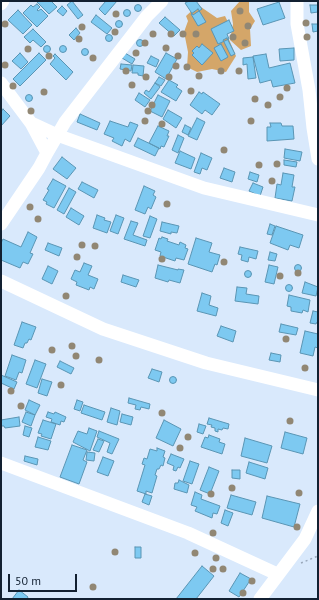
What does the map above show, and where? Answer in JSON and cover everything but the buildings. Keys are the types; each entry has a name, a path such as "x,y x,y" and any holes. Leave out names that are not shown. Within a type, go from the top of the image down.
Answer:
{"street":[{"path":"1,224 40,168 46,153 57,135 87,93 147,16 162,1"},
{"path":"297,1 297,24 309,90 318,159"},
{"path":"1,83 31,123 46,153"},
{"path":"31,123 57,135 204,188 318,215"},
{"path":"1,281 103,329 206,363 318,390"},
{"path":"1,463 188,533 277,574"},
{"path":"260,599 277,574 305,539 318,510"}],"shaded area":[{"path":"240,1 249,1 249,12 255,21 250,29 251,46 241,50 230,40 233,24 231,11"},
{"path":"198,5 217,18 225,16 231,28 225,30 236,56 226,72 212,69 197,72 187,67 188,52 184,32 188,21 186,16"}]}
